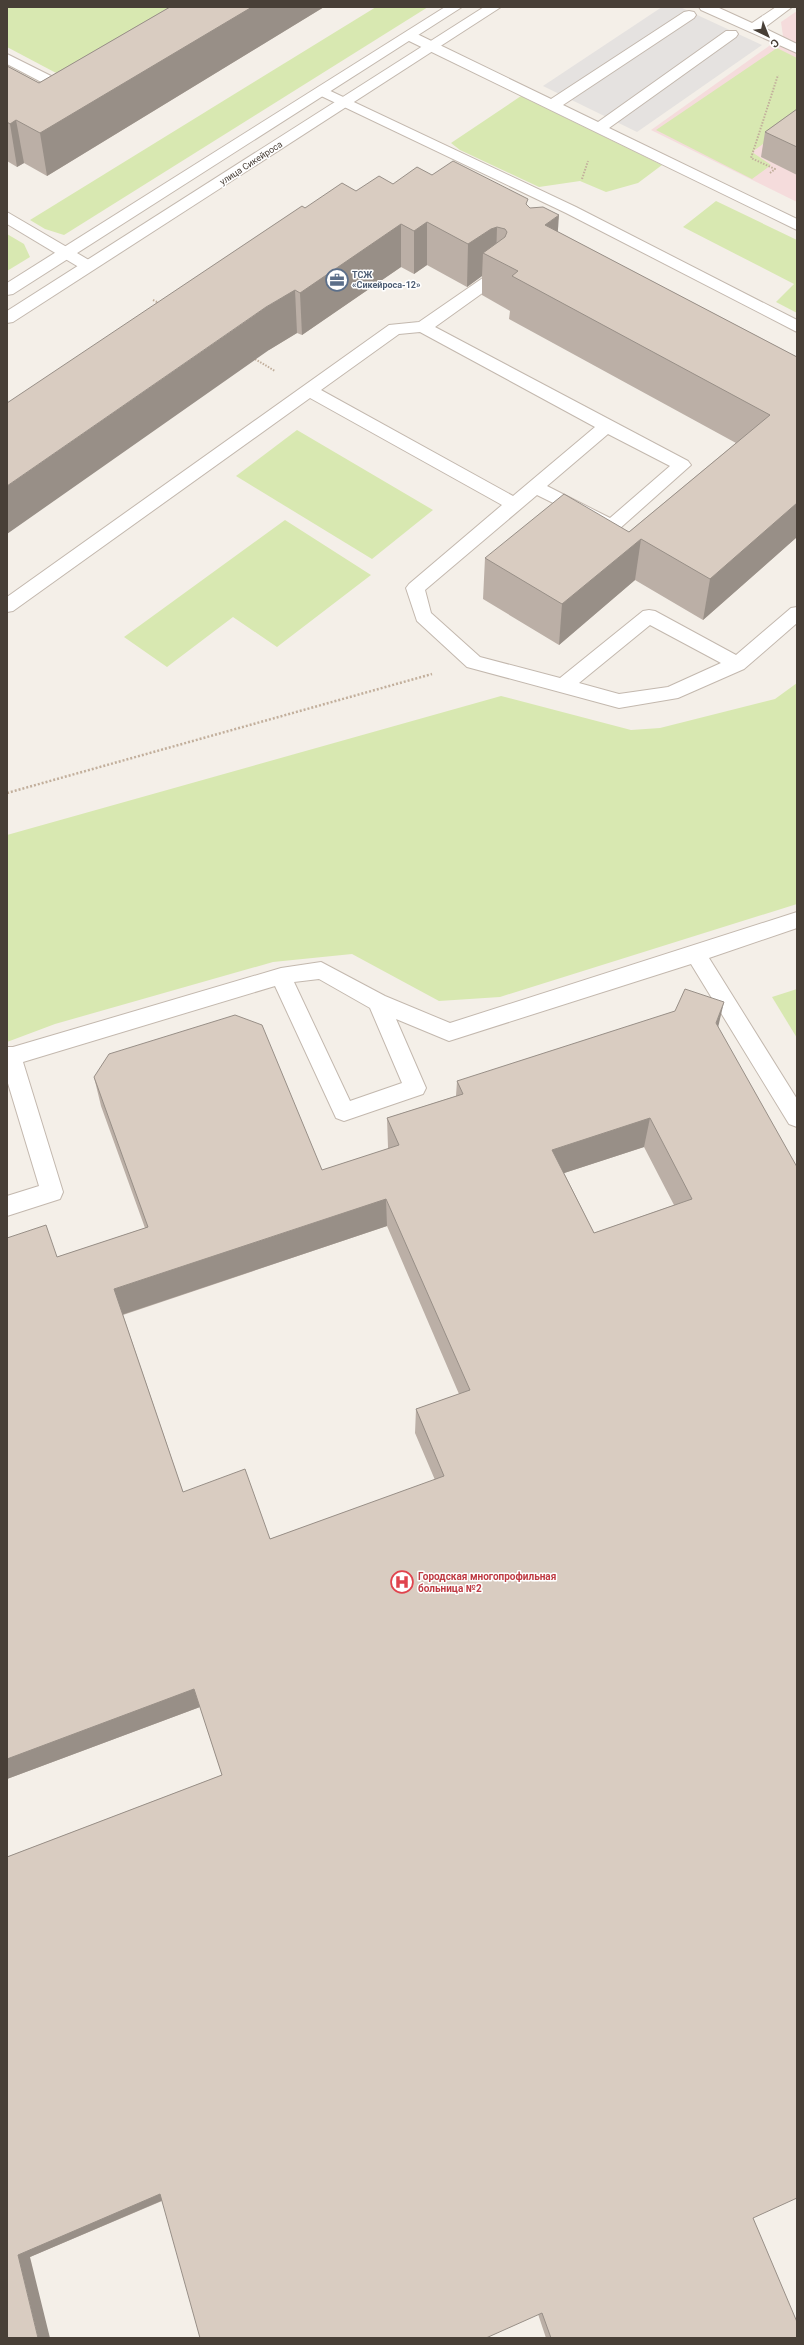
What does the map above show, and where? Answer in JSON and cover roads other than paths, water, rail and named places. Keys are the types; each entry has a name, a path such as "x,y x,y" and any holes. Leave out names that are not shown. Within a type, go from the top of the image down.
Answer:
{"street":[{"path":"7,290 455,7"},
{"name":"улица Сикейроса","path":"7,318 494,7"},
{"path":"706,7 797,49"},
{"path":"753,29 785,7"},
{"path":"553,105 689,15"},
{"path":"599,128 730,34"},
{"path":"410,36 797,224"},
{"path":"7,58 52,82"},
{"path":"322,91 566,216 797,327"},
{"path":"7,217 88,266"},
{"path":"7,606 395,329 423,327 496,276"},
{"path":"423,327 682,465 612,526 534,486"},
{"path":"310,391 514,504"},
{"path":"607,426 534,486 415,588 423,616 474,662 620,701 671,693 737,664 797,613"},
{"path":"563,686 649,616 737,664"},
{"path":"7,1206 52,1192 9,1057 281,976 321,970 378,1002 449,1032 696,954 797,920"},
{"path":"696,954 797,1118"},
{"path":"281,976 344,1112 415,1088 378,1002"}],"place":[{"name":"ТСЖ «Сикейроса-12»","path":"337,280"},
{"name":"Городская многопрофильная больница №2","path":"402,1582"}]}
